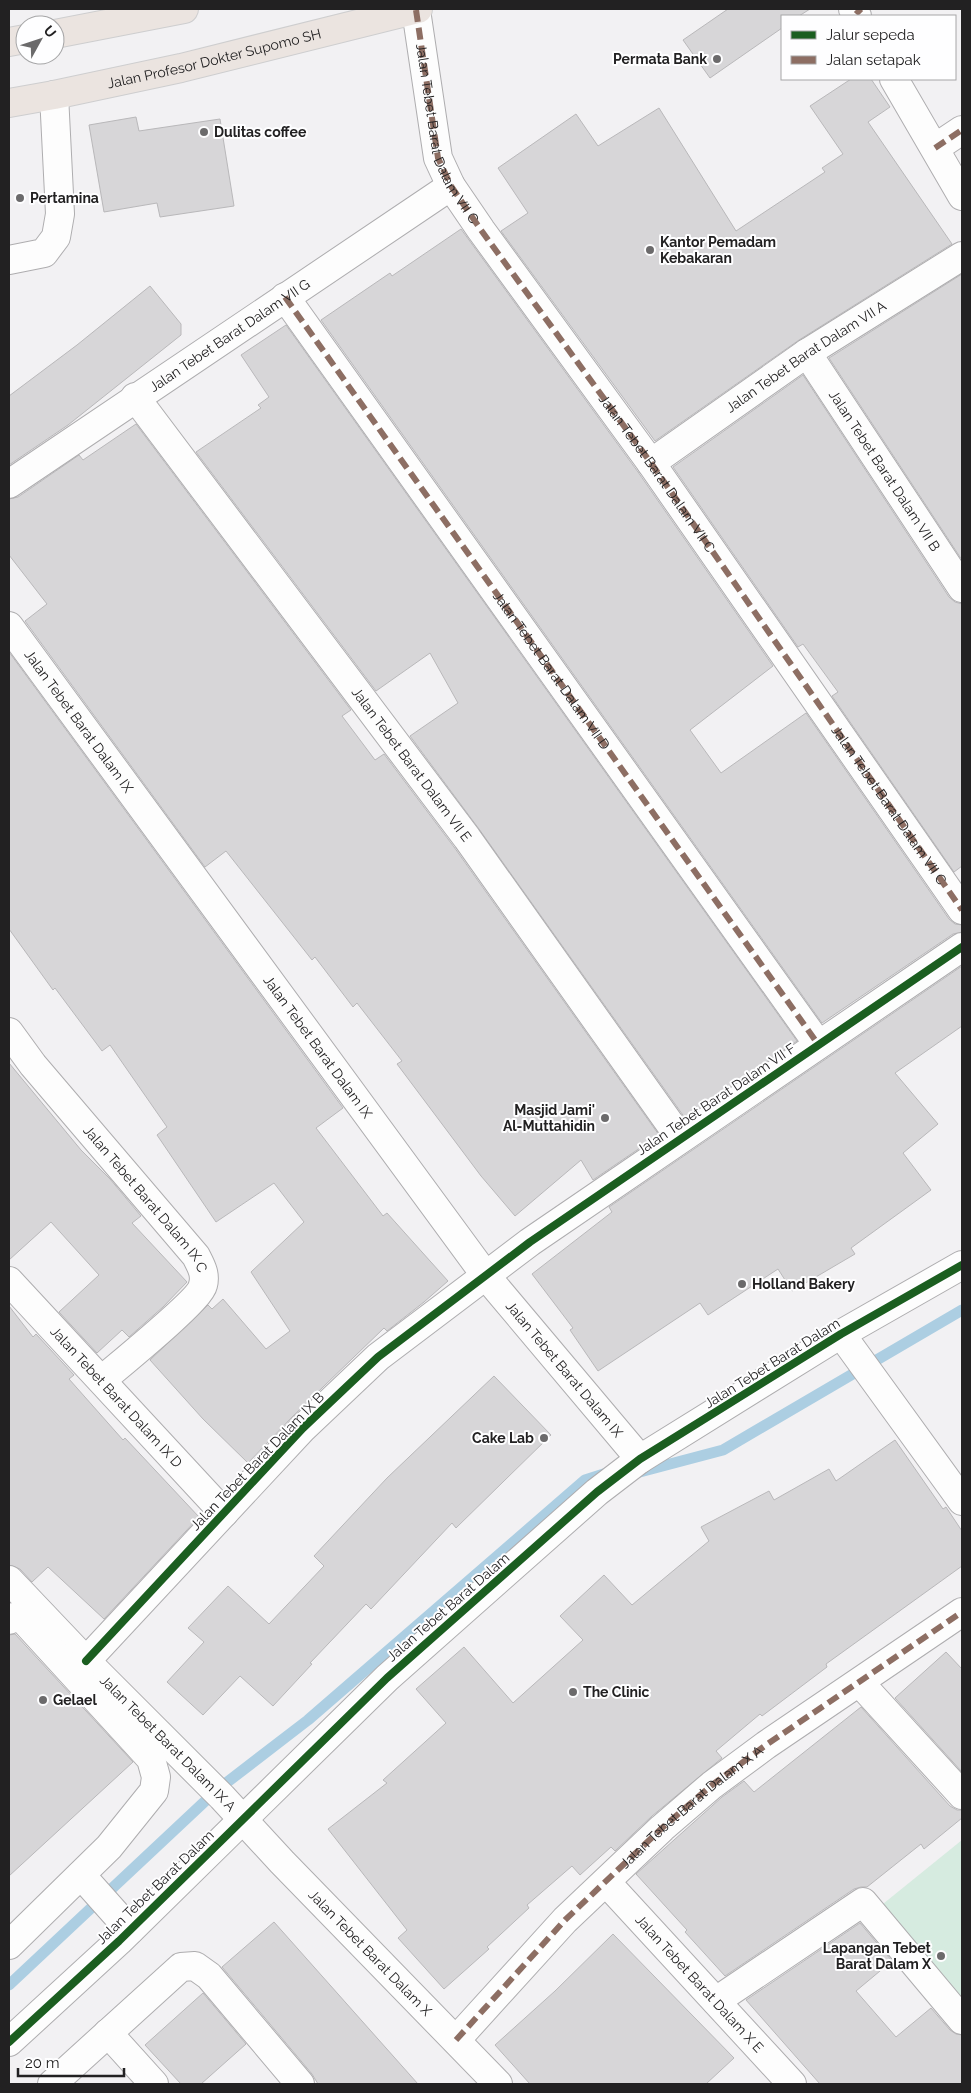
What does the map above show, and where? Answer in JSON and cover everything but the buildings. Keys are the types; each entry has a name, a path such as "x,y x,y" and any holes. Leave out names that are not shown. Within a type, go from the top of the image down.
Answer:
{"main road":[{"path":"65,32 184,9"},
{"name":"Jalan Profesor Dokter Supomo SH","path":"9,102 54,95 181,68 417,9"}],"street":[{"name":"Jalan Tebet Barat Dalam VII C","path":"417,9 438,158 451,186 651,463 962,910"},
{"path":"895,80 962,196"},
{"path":"9,260 44,253 56,237 60,214 54,95"},
{"path":"935,148 962,130"},
{"name":"Jalan Tebet Barat Dalam VII G","path":"9,484 135,397 451,186"},
{"name":"Jalan Tebet Barat Dalam VII A","path":"651,463 807,353 962,256"},
{"name":"Jalan Tebet Barat Dalam VII D","path":"285,297 818,1044"},
{"name":"Jalan Tebet Barat Dalam VII B","path":"807,353 962,588"},
{"name":"Jalan Tebet Barat Dalam VII E","path":"135,397 467,838 680,1138"},
{"name":"Jalan Tebet Barat Dalam IX","path":"9,626 486,1276 634,1464"},
{"name":"Jalan Tebet Barat Dalam VII F","path":"486,1276 530,1242 680,1138 962,947"},
{"name":"Jalan Tebet Barat Dalam IX C","path":"9,1032 32,1065 196,1256 205,1274 203,1287 190,1303 102,1380"},
{"name":"Jalan Tebet Barat Dalam","path":"9,2042 130,1930 387,1678 598,1492 634,1464 841,1334 962,1265"},
{"name":"Jalan Tebet Barat Dalam IX B","path":"86,1661 303,1428 378,1358 486,1276"},
{"name":"Jalan Tebet Barat Dalam IX D","path":"9,1281 224,1513"},
{"path":"841,1334 962,1501"},
{"name":"Jalan Tebet Barat Dalam IX A","path":"9,1580 243,1820"},
{"name":"Jalan Tebet Barat Dalam X A","path":"456,2040 565,1920 662,1828 712,1785 766,1745 962,1612"},
{"path":"9,1620 13,1617 23,1619 151,1759 156,1777 154,1791 109,1847 9,1944"},
{"path":"860,1683 962,1795"},
{"name":"Jalan Tebet Barat Dalam X","path":"243,1820 498,2084"},
{"path":"81,1875 130,1930"},
{"name":"Jalan Tebet Barat Dalam X E","path":"606,1882 792,2084"},
{"path":"716,2001 863,1902 962,2020"},
{"path":"52,2084 181,1967 195,1966 209,1976 300,2084"},
{"path":"108,2033 154,2084"}],"green space":[{"name":"Lapangan Tebet Barat Dalam X","path":"962,1840 962,2005 878,1908"}],"waterway":[{"path":"636,1473 723,1450 962,1310"},
{"path":"9,1985 217,1790 308,1720 585,1480 610,1472"}],"marked path":[{"path":"856,14 861,9"},
{"path":"416,10 438,158 451,186 651,463 962,910"},
{"path":"935,148 962,130"},
{"path":"285,297 818,1044"},
{"path":"456,2040 565,1920 662,1828 712,1785 766,1745 962,1612"}],"cycle path":[{"path":"86,1661 303,1428 378,1357 530,1242 962,947"},
{"path":"9,2042 119,1941 387,1678 597,1492 640,1459 841,1334 962,1265"}],"place":[{"name":"Permata Bank","path":"717,59"},
{"name":"Dulitas coffee","path":"204,132"},
{"name":"Pertamina","path":"20,198"},
{"name":"Kantor Pemadam Kebakaran","path":"650,250"},
{"name":"Masjid Jami' Al-Muttahidin","path":"605,1118"},
{"name":"Holland Bakery","path":"742,1284"},
{"name":"Cake Lab","path":"544,1438"},
{"name":"The Clinic","path":"573,1692"},
{"name":"Gelael","path":"43,1700"},
{"name":"Lapangan Tebet Barat Dalam X","path":"941,1956"}]}
